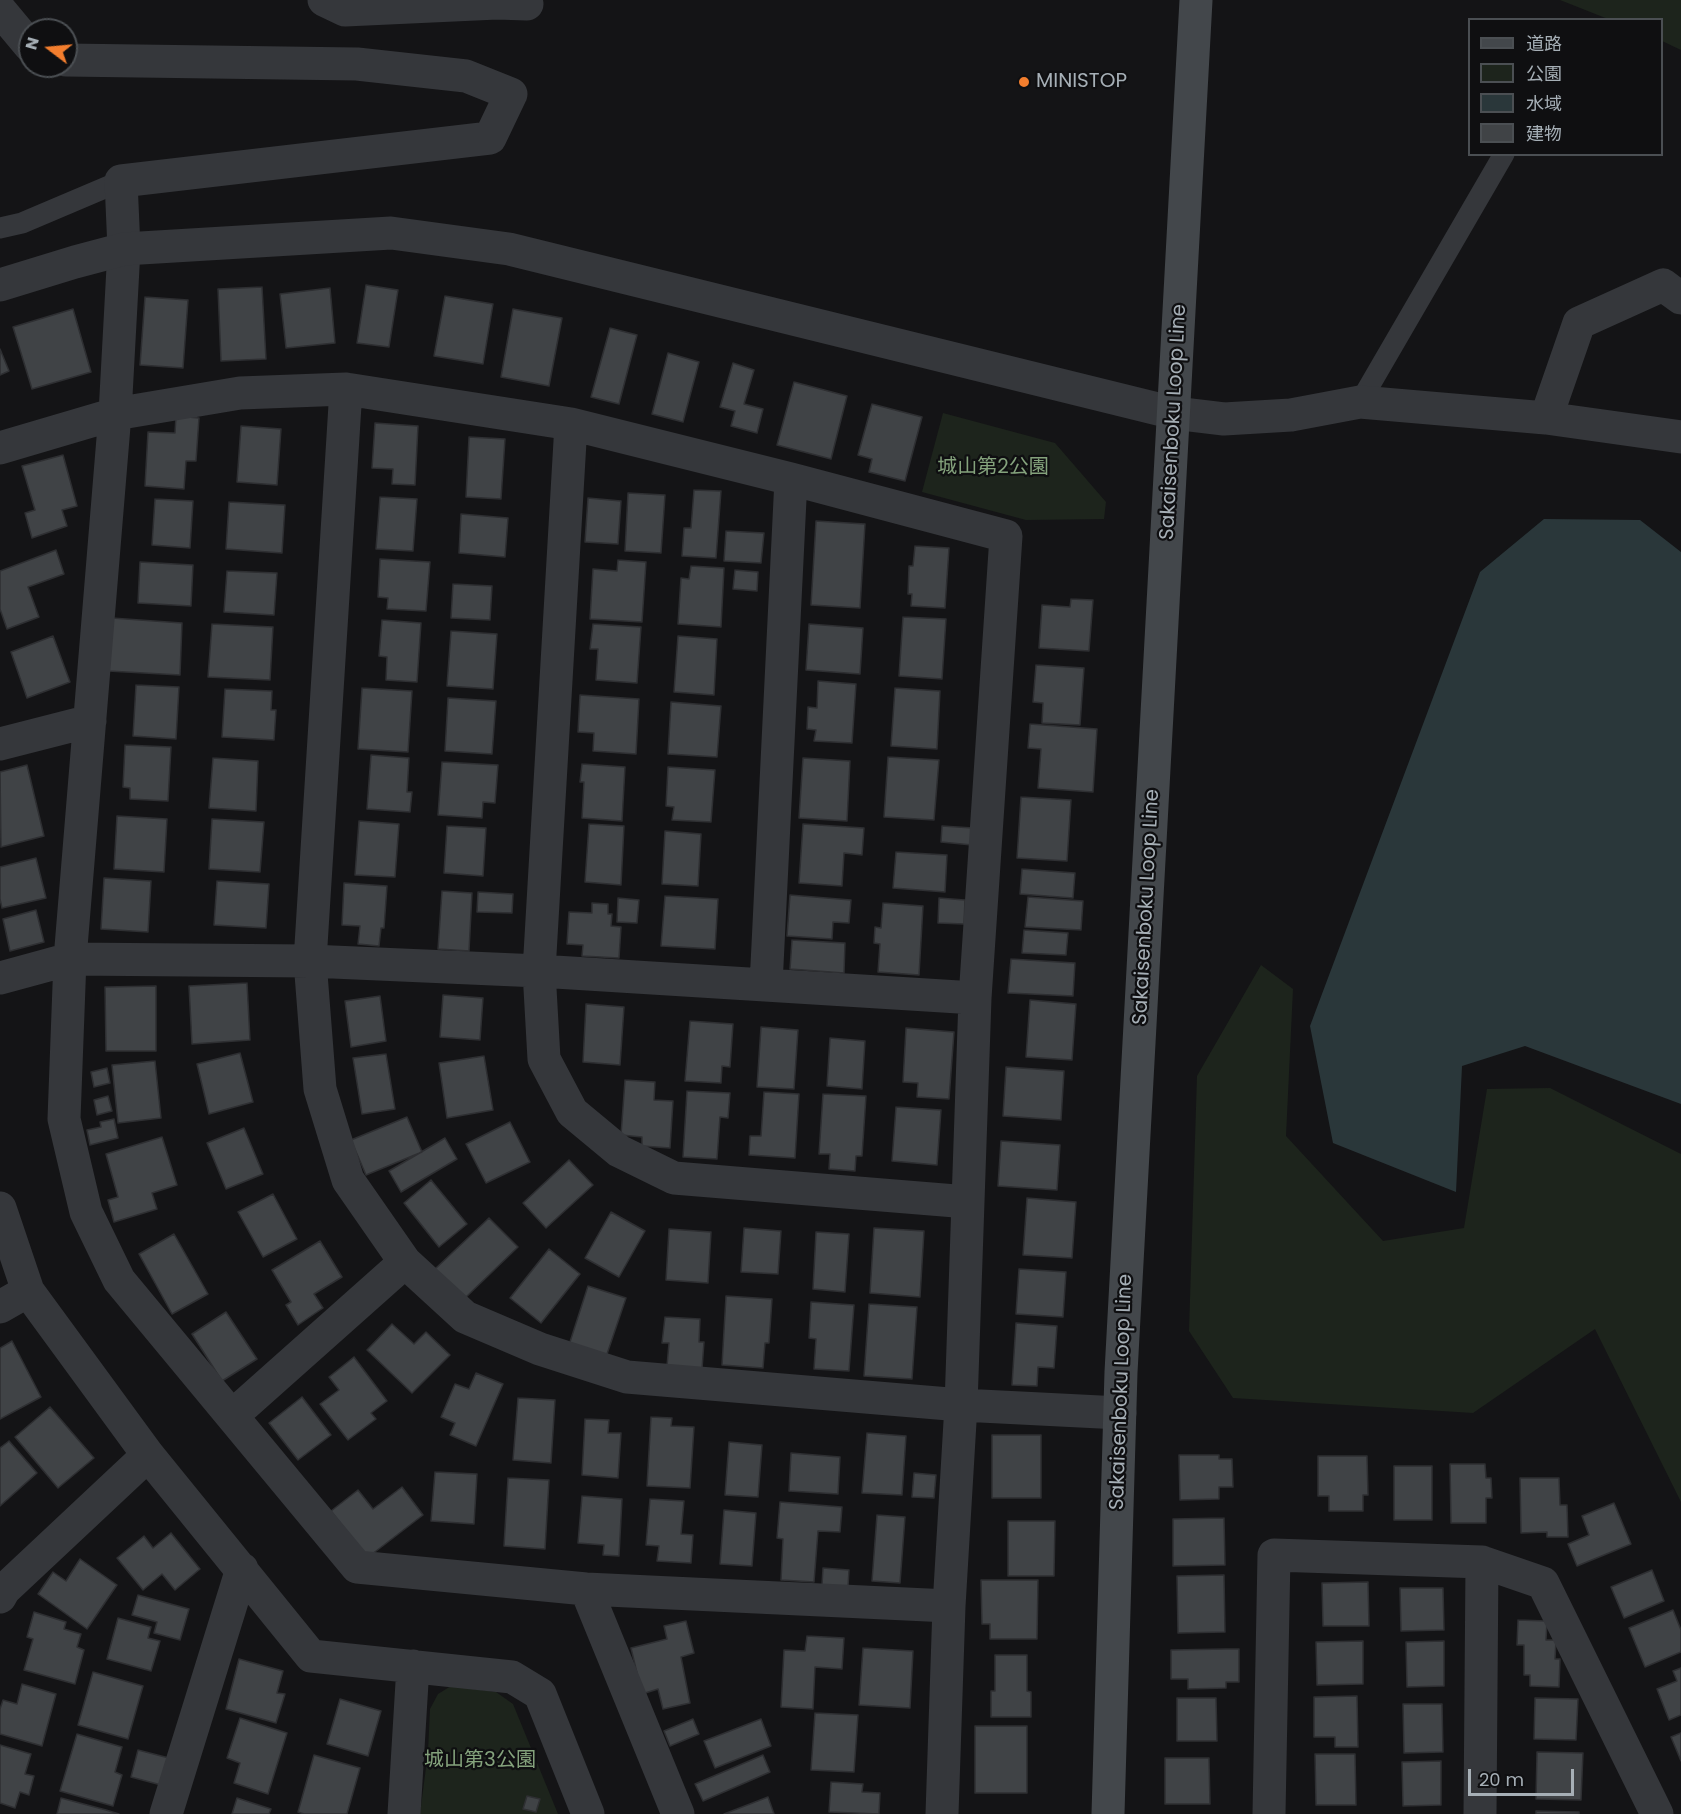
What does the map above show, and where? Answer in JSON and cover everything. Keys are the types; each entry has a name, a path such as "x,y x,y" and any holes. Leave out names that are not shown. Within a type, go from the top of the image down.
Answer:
{"main road":[{"name":"Sakaisenboku Loop Line","path":"1108,1814 1120,1413 1196,0"}],"street":[{"path":"324,0 345,10 497,3 527,4"},
{"path":"0,10 18,32"},
{"path":"78,60 357,64 466,76 511,94 490,138 122,181 124,249 115,414 70,959 64,1119 86,1212 119,1280 357,1567 586,1590 949,1606"},
{"path":"0,285 124,249 391,233 509,249 1174,413 1224,419 1291,415 1360,402 1546,418 1681,437"},
{"path":"1546,418 1579,323 1663,285 1681,298"},
{"path":"346,389 310,962 320,1089 348,1180 405,1262 465,1317 540,1349 627,1377 961,1405 1120,1413"},
{"path":"0,448 115,414 240,393 346,389 571,424 1006,536 975,998 961,1405 949,1606 942,1814"},
{"path":"571,424 539,971 544,1059 572,1112 619,1151 674,1178 968,1202"},
{"path":"766,985 791,479"},
{"path":"0,744 90,721"},
{"path":"0,978 70,959 310,962 539,971 975,998"},
{"path":"0,1208 28,1291 148,1455 311,1656 512,1677 540,1694 588,1814"},
{"path":"232,1416 405,1262"},
{"path":"0,1307 28,1291"},
{"path":"0,1597 4,1590 148,1455"},
{"path":"1269,1814 1274,1555 1482,1562 1543,1583 1657,1814"},
{"path":"1480,1814 1482,1562"},
{"path":"166,1814 242,1569"},
{"path":"586,1590 678,1814"},
{"path":"404,1814 413,1666"}],"lane":[{"path":"1360,402 1503,156"},
{"path":"0,228 21,224 122,181"}],"green space":[{"path":"1560,0 1681,0 1681,50 1663,41 1663,18 1605,18"},
{"name":"城山第2公園","path":"943,413 1055,443 1106,502 1104,519 1026,520 922,492"},
{"path":"1261,965 1293,989 1286,1136 1383,1241 1464,1228 1487,1089 1550,1088 1681,1154 1681,1502 1595,1329 1473,1413 1233,1398 1189,1331 1197,1076"},
{"name":"城山第3公園","path":"451,1686 496,1692 513,1704 558,1814 420,1814 428,1752 430,1709 438,1694"}],"water":[{"path":"1544,519 1640,520 1681,552 1681,1104 1525,1046 1462,1066 1456,1192 1333,1143 1310,1026 1480,572"}],"building":[{"path":"366,285 398,290 389,347 357,343"},
{"path":"262,287 266,359 221,361 218,289"},
{"path":"330,288 335,343 286,348 280,294"},
{"path":"445,296 493,304 483,364 434,356"},
{"path":"145,297 188,300 183,368 140,365"},
{"path":"73,309 91,372 32,389 13,327"},
{"path":"513,309 562,318 549,386 501,377"},
{"path":"610,328 637,335 619,404 591,397"},
{"path":"0,349 9,371 0,375"},
{"path":"668,353 699,362 683,422 652,414"},
{"path":"733,363 754,370 744,404 763,409 757,433 731,426 735,411 720,407"},
{"path":"794,382 847,396 831,459 777,445"},
{"path":"872,404 922,417 905,481 869,472 872,459 858,455"},
{"path":"176,416 199,418 196,461 186,461 184,489 145,486 148,432 175,433"},
{"path":"375,423 418,426 415,485 392,484 393,469 372,468"},
{"path":"241,426 281,429 277,485 237,482"},
{"path":"469,437 505,439 501,499 466,497"},
{"path":"63,455 77,506 62,510 67,526 32,538 25,513 35,510 22,466"},
{"path":"694,490 721,491 716,558 682,556 684,528 691,528"},
{"path":"628,493 665,495 661,553 625,551"},
{"path":"380,497 417,499 413,551 376,549"},
{"path":"588,498 621,501 618,544 585,542"},
{"path":"155,499 193,501 190,548 152,545"},
{"path":"229,502 285,505 282,553 226,549"},
{"path":"461,514 508,518 505,557 459,553"},
{"path":"816,521 865,524 860,608 811,605"},
{"path":"726,531 764,533 761,563 724,561"},
{"path":"915,546 949,548 945,608 911,606 912,594 908,594 909,566 913,566"},
{"path":"56,550 64,574 28,587 39,617 7,629 0,609 0,571"},
{"path":"380,559 430,562 426,611 387,609 388,598 378,597"},
{"path":"618,560 646,562 642,622 590,619 593,569 617,571"},
{"path":"140,562 193,565 191,606 138,603"},
{"path":"691,566 724,568 721,627 678,624 681,578 689,579"},
{"path":"735,570 758,572 757,591 733,589"},
{"path":"227,571 277,573 274,615 224,612"},
{"path":"453,584 492,586 490,620 451,618"},
{"path":"1071,599 1093,600 1089,651 1039,648 1042,605 1070,607"},
{"path":"903,617 946,619 942,679 899,676"},
{"path":"112,618 182,623 180,675 108,671"},
{"path":"382,620 421,623 417,682 386,680 387,657 379,656"},
{"path":"212,624 273,627 270,680 208,677"},
{"path":"593,624 641,627 637,683 596,680 598,649 590,649"},
{"path":"809,624 863,628 860,674 806,670"},
{"path":"451,631 497,634 493,689 447,686"},
{"path":"53,636 70,682 27,698 11,652"},
{"path":"678,636 717,639 714,695 674,692"},
{"path":"1036,665 1084,668 1080,725 1042,723 1043,703 1033,702"},
{"path":"818,681 856,684 852,743 814,741 816,730 807,729 808,707 817,708"},
{"path":"136,685 179,687 176,739 133,736"},
{"path":"362,688 412,691 408,752 358,749"},
{"path":"895,688 940,691 937,749 891,746"},
{"path":"225,689 272,691 271,710 276,710 274,740 222,737"},
{"path":"580,695 639,699 636,754 593,751 594,733 578,732"},
{"path":"448,698 496,701 492,754 445,751"},
{"path":"671,702 721,706 717,757 668,754"},
{"path":"1030,724 1097,729 1093,792 1038,788 1041,749 1028,748"},
{"path":"125,745 171,747 168,801 130,799 130,788 123,787"},
{"path":"371,755 409,758 407,792 412,792 410,812 367,809"},
{"path":"888,757 939,760 934,820 884,817"},
{"path":"213,758 258,761 256,811 209,808"},
{"path":"803,758 850,761 847,821 799,818"},
{"path":"442,762 498,765 495,803 483,802 482,818 438,815"},
{"path":"582,764 625,767 622,821 582,818 584,782 580,782"},
{"path":"27,765 44,836 1,847 0,772"},
{"path":"668,767 715,770 711,822 672,820 674,807 666,806"},
{"path":"1021,797 1071,800 1067,861 1017,858"},
{"path":"117,816 167,819 164,872 114,869"},
{"path":"212,819 264,822 260,872 209,869"},
{"path":"359,821 399,824 395,877 355,875"},
{"path":"589,824 624,826 621,885 585,882"},
{"path":"803,824 864,828 862,855 844,853 842,886 799,883"},
{"path":"447,826 486,828 483,876 444,873"},
{"path":"942,826 973,828 972,845 941,842"},
{"path":"665,831 701,834 698,886 662,884"},
{"path":"896,852 947,855 945,892 893,888"},
{"path":"36,858 46,898 2,908 0,867"},
{"path":"1022,869 1075,873 1073,898 1020,894"},
{"path":"104,878 151,881 148,932 101,929"},
{"path":"217,881 269,884 266,928 214,925"},
{"path":"344,883 387,886 384,928 381,928 379,946 358,944 360,926 342,925"},
{"path":"442,891 472,893 469,951 438,949"},
{"path":"478,892 513,894 512,913 477,912"},
{"path":"790,895 851,900 849,923 833,922 832,939 787,936"},
{"path":"665,896 718,899 715,949 661,946"},
{"path":"1028,897 1083,901 1081,930 1025,927"},
{"path":"618,898 639,900 637,923 617,922"},
{"path":"939,898 965,900 964,924 938,923"},
{"path":"592,903 608,904 608,914 612,914 611,926 621,927 619,958 582,956 583,945 567,944 569,912 592,913"},
{"path":"883,903 923,906 919,975 878,972 880,944 874,943 875,927 881,928"},
{"path":"36,910 44,942 10,951 3,919"},
{"path":"1024,930 1068,933 1066,955 1022,953"},
{"path":"792,940 845,943 844,973 790,969"},
{"path":"1011,959 1075,963 1073,996 1008,993"},
{"path":"247,983 250,1040 192,1044 189,986"},
{"path":"156,986 156,1051 106,1051 105,987"},
{"path":"443,995 483,998 480,1040 440,1037"},
{"path":"380,996 386,1041 351,1047 345,1001"},
{"path":"1030,1000 1076,1004 1072,1060 1026,1057"},
{"path":"586,1004 624,1007 620,1065 583,1062"},
{"path":"690,1021 733,1024 730,1067 722,1066 721,1083 685,1081"},
{"path":"761,1027 798,1030 794,1089 757,1087"},
{"path":"906,1028 954,1032 949,1099 917,1097 918,1083 903,1082"},
{"path":"830,1038 865,1041 862,1089 827,1086"},
{"path":"240,1053 253,1102 209,1114 197,1064"},
{"path":"386,1054 395,1109 362,1114 353,1058"},
{"path":"484,1056 493,1110 447,1118 439,1063"},
{"path":"155,1061 161,1118 118,1123 112,1065"},
{"path":"1006,1067 1064,1071 1061,1120 1003,1116"},
{"path":"107,1068 110,1083 94,1087 91,1072"},
{"path":"625,1080 655,1082 654,1100 673,1101 670,1148 642,1146 642,1137 621,1135"},
{"path":"687,1091 730,1093 728,1118 720,1117 717,1159 683,1157"},
{"path":"764,1092 799,1094 795,1158 749,1155 750,1136 761,1136"},
{"path":"823,1094 866,1096 862,1156 856,1156 855,1171 829,1169 830,1154 819,1154"},
{"path":"108,1096 112,1111 97,1115 94,1100"},
{"path":"896,1107 941,1110 937,1165 892,1161"},
{"path":"407,1117 422,1152 366,1175 351,1140"},
{"path":"114,1119 118,1138 90,1145 87,1130 101,1127 100,1122"},
{"path":"510,1122 530,1162 486,1183 466,1144"},
{"path":"244,1128 263,1174 226,1189 207,1143"},
{"path":"162,1137 177,1185 152,1193 157,1209 114,1222 108,1200 118,1197 106,1154"},
{"path":"445,1138 457,1159 401,1192 389,1171"},
{"path":"1001,1141 1060,1145 1057,1190 998,1186"},
{"path":"569,1160 593,1185 546,1228 523,1203"},
{"path":"431,1180 467,1224 439,1247 404,1203"},
{"path":"273,1194 297,1239 263,1257 238,1212"},
{"path":"1027,1198 1076,1202 1072,1258 1023,1255"},
{"path":"611,1212 645,1231 619,1277 585,1258"},
{"path":"489,1218 518,1247 464,1299 435,1269"},
{"path":"744,1228 781,1231 778,1274 741,1272"},
{"path":"874,1228 924,1231 920,1297 870,1293"},
{"path":"669,1229 711,1232 708,1283 666,1280"},
{"path":"816,1232 849,1234 845,1292 813,1289"},
{"path":"174,1234 208,1294 172,1314 139,1254"},
{"path":"320,1241 342,1277 314,1294 323,1308 298,1325 286,1305 291,1302 272,1270"},
{"path":"549,1249 580,1274 541,1323 510,1298"},
{"path":"1019,1269 1066,1272 1063,1317 1016,1314"},
{"path":"588,1286 626,1298 606,1357 569,1345"},
{"path":"726,1296 772,1299 769,1343 765,1343 763,1368 722,1365"},
{"path":"811,1302 854,1305 849,1371 814,1369 816,1339 809,1338"},
{"path":"869,1304 917,1307 912,1379 864,1376"},
{"path":"226,1312 257,1359 222,1381 192,1334"},
{"path":"665,1317 700,1319 699,1342 704,1342 702,1369 667,1366 669,1343 662,1343"},
{"path":"1016,1323 1057,1326 1054,1368 1038,1367 1037,1386 1012,1385"},
{"path":"392,1324 414,1344 426,1332 450,1355 412,1393 367,1350"},
{"path":"12,1341 41,1397 0,1419 0,1348"},
{"path":"354,1357 387,1401 371,1413 376,1419 348,1440 320,1404 339,1390 329,1377"},
{"path":"476,1373 503,1384 476,1446 450,1435 455,1423 441,1417 455,1384 469,1389"},
{"path":"302,1397 331,1435 298,1460 269,1423"},
{"path":"518,1398 555,1400 551,1463 513,1460"},
{"path":"50,1407 94,1458 58,1488 15,1437"},
{"path":"651,1417 672,1418 671,1426 694,1427 690,1488 647,1486"},
{"path":"585,1419 609,1420 608,1433 621,1433 618,1478 582,1475"},
{"path":"867,1433 906,1436 902,1495 862,1493"},
{"path":"992,1435 1041,1435 1041,1498 992,1498"},
{"path":"9,1441 37,1473 0,1506 0,1448"},
{"path":"729,1442 762,1445 758,1497 725,1495"},
{"path":"791,1453 840,1457 838,1494 789,1491"},
{"path":"1179,1455 1219,1455 1219,1459 1232,1459 1233,1487 1219,1487 1219,1499 1180,1500"},
{"path":"1318,1456 1367,1456 1368,1495 1363,1495 1363,1511 1329,1511 1329,1496 1318,1496"},
{"path":"1450,1464 1485,1464 1486,1478 1491,1478 1492,1498 1486,1498 1486,1523 1451,1523"},
{"path":"1394,1466 1432,1466 1432,1520 1394,1520"},
{"path":"435,1472 477,1474 474,1524 431,1521"},
{"path":"914,1473 936,1475 934,1498 912,1497"},
{"path":"508,1478 549,1480 545,1549 504,1546"},
{"path":"1520,1478 1559,1478 1560,1505 1567,1505 1568,1537 1547,1537 1547,1532 1521,1533"},
{"path":"402,1487 423,1515 367,1558 331,1511 358,1490 373,1509"},
{"path":"582,1496 622,1499 619,1556 603,1555 604,1545 578,1543"},
{"path":"650,1499 684,1501 681,1534 693,1535 691,1563 657,1561 659,1546 646,1545"},
{"path":"780,1502 842,1507 840,1532 818,1531 814,1582 781,1580 783,1539 777,1538"},
{"path":"1614,1503 1631,1544 1577,1566 1568,1544 1589,1535 1582,1516"},
{"path":"724,1510 756,1513 752,1566 720,1564"},
{"path":"877,1515 905,1517 900,1583 872,1581"},
{"path":"1224,1518 1225,1565 1173,1566 1173,1519"},
{"path":"1008,1521 1055,1521 1054,1576 1008,1576"},
{"path":"171,1533 200,1569 175,1590 162,1574 143,1590 117,1558 144,1536 153,1548"},
{"path":"80,1559 117,1585 87,1629 38,1594 53,1572 66,1581"},
{"path":"823,1568 849,1570 848,1587 822,1585"},
{"path":"1652,1570 1664,1601 1624,1618 1611,1587"},
{"path":"1224,1575 1225,1632 1178,1633 1177,1576"},
{"path":"981,1580 1038,1580 1037,1639 990,1639 990,1624 982,1624"},
{"path":"1368,1582 1369,1626 1323,1626 1322,1583"},
{"path":"1400,1588 1443,1588 1444,1630 1401,1631"},
{"path":"138,1595 189,1609 180,1640 154,1633 157,1622 132,1615"},
{"path":"1673,1610 1681,1630 1681,1652 1645,1667 1629,1628"},
{"path":"34,1612 66,1622 64,1629 81,1634 77,1647 84,1650 75,1684 24,1670 33,1639 27,1637"},
{"path":"118,1618 151,1627 148,1638 160,1641 151,1671 107,1659"},
{"path":"1518,1620 1547,1621 1546,1640 1556,1640 1555,1659 1560,1659 1559,1687 1530,1686 1530,1675 1524,1675 1524,1645 1517,1645"},
{"path":"686,1621 694,1653 681,1657 690,1703 663,1709 658,1689 642,1694 631,1648 667,1639 664,1626"},
{"path":"807,1636 844,1638 842,1669 815,1667 813,1709 781,1707 784,1650 805,1651"},
{"path":"1363,1641 1363,1684 1317,1685 1316,1642"},
{"path":"1444,1641 1444,1686 1407,1687 1406,1642"},
{"path":"863,1648 913,1651 910,1708 859,1705"},
{"path":"1239,1649 1239,1682 1226,1682 1226,1688 1188,1689 1188,1679 1171,1679 1171,1650"},
{"path":"995,1655 1027,1655 1027,1691 1031,1692 1031,1717 991,1717 991,1691 995,1691"},
{"path":"239,1659 283,1671 277,1693 285,1694 276,1723 226,1709"},
{"path":"1681,1668 1681,1715 1669,1720 1657,1689 1677,1681 1673,1671"},
{"path":"93,1672 143,1686 128,1739 78,1725"},
{"path":"22,1684 56,1694 42,1746 0,1734 0,1709 3,1700 17,1704"},
{"path":"1357,1696 1358,1747 1335,1747 1335,1737 1314,1737 1314,1697"},
{"path":"1177,1698 1216,1698 1217,1741 1177,1741"},
{"path":"1535,1698 1578,1699 1576,1740 1534,1739"},
{"path":"340,1699 381,1711 368,1756 327,1744"},
{"path":"1403,1704 1442,1704 1443,1752 1404,1753"},
{"path":"815,1713 858,1715 854,1772 811,1770"},
{"path":"240,1718 287,1733 268,1794 234,1783 240,1763 227,1758"},
{"path":"693,1719 699,1734 670,1746 664,1731"},
{"path":"761,1719 771,1746 715,1768 704,1741"},
{"path":"975,1726 1027,1726 1027,1793 975,1793"},
{"path":"1681,1733 1681,1761 1671,1737"},
{"path":"77,1734 122,1747 115,1772 122,1775 113,1806 60,1791"},
{"path":"0,1745 31,1754 25,1774 34,1776 29,1795 20,1792 15,1808 0,1803"},
{"path":"138,1750 169,1758 161,1785 131,1777"},
{"path":"1537,1752 1583,1753 1581,1800 1536,1799"},
{"path":"1315,1754 1355,1754 1356,1805 1316,1805"},
{"path":"314,1755 360,1768 347,1814 298,1812"},
{"path":"763,1755 770,1772 703,1801 695,1784"},
{"path":"1165,1758 1209,1758 1210,1804 1165,1804"},
{"path":"1441,1761 1441,1805 1403,1806 1402,1762"},
{"path":"831,1782 863,1784 862,1792 880,1793 879,1814 829,1812"},
{"path":"527,1796 540,1799 536,1812 523,1809"},
{"path":"768,1797 774,1814 724,1814"},
{"path":"61,1798 106,1810 119,1814 57,1814"},
{"path":"237,1798 271,1809 269,1814 232,1814"},
{"path":"1536,1811 1579,1812 1579,1814 1536,1814"}],"place":[{"name":"MINISTOP","path":"1024,82"}]}
